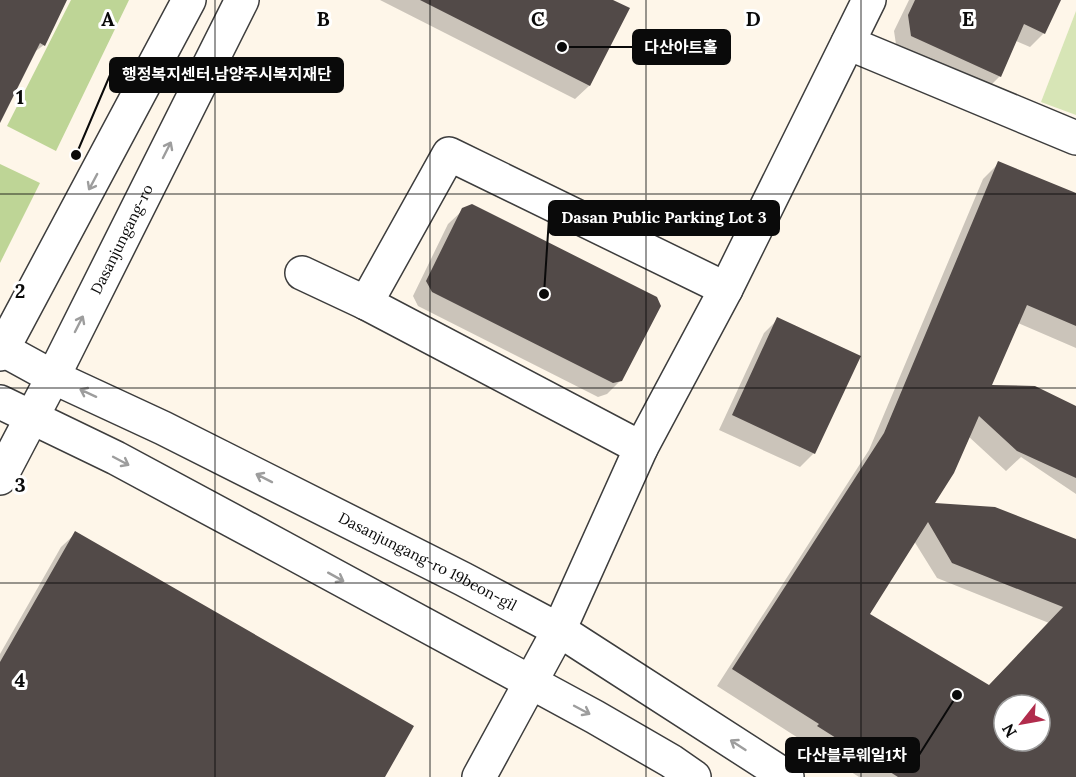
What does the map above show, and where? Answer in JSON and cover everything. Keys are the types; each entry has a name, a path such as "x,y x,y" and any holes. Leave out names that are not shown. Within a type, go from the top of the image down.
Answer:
{"street":[{"path":"1,350 189,0"},
{"name":"Dasanjungang-ro","path":"0,478 242,0"},
{"path":"479,777 559,630 641,448 726,289 869,0"},
{"path":"848,43 1076,138"},
{"path":"366,303 449,154 726,289"},
{"path":"302,273 366,303 641,448"},
{"name":"Dasanjungang-ro 19beon-gil","path":"1,350 337,515 559,630 787,777"},
{"path":"0,402 116,458 264,537 604,723 694,777"}],"green space":[{"path":"71,0 129,0 56,151 7,126"},
{"path":"1076,11 1076,115 1041,102"},
{"path":"0,164 40,183 0,263"}],"building":[{"path":"0,0 67,0 45,46 40,43 0,123"},
{"path":"420,0 613,0 630,8 590,86"},
{"path":"915,0 1061,0 1045,34 1024,24 1001,77 911,36 908,15"},
{"path":"998,161 1076,193 1076,326 1027,305 992,385 1035,386 1076,406 1076,478 1017,451 979,416 954,473 935,503 995,507 1076,539 1076,777 898,777 732,669 884,433","holes":["928,522 952,563 1063,607 989,685 870,614"]},
{"path":"472,204 657,297 661,306 622,381 613,383 432,292 426,281 462,208"},
{"path":"777,317 861,356 815,454 732,415"},
{"path":"75,531 414,726 385,777 0,777 0,662"}],"place":[{"name":"다산아트홀","path":"562,47"},
{"name":"행정복지센터.남양주시복지재단","path":"76,155"},
{"name":"Dasan Public Parking Lot 3","path":"544,294"},
{"name":"다산블루웨일1차","path":"957,695"}]}
